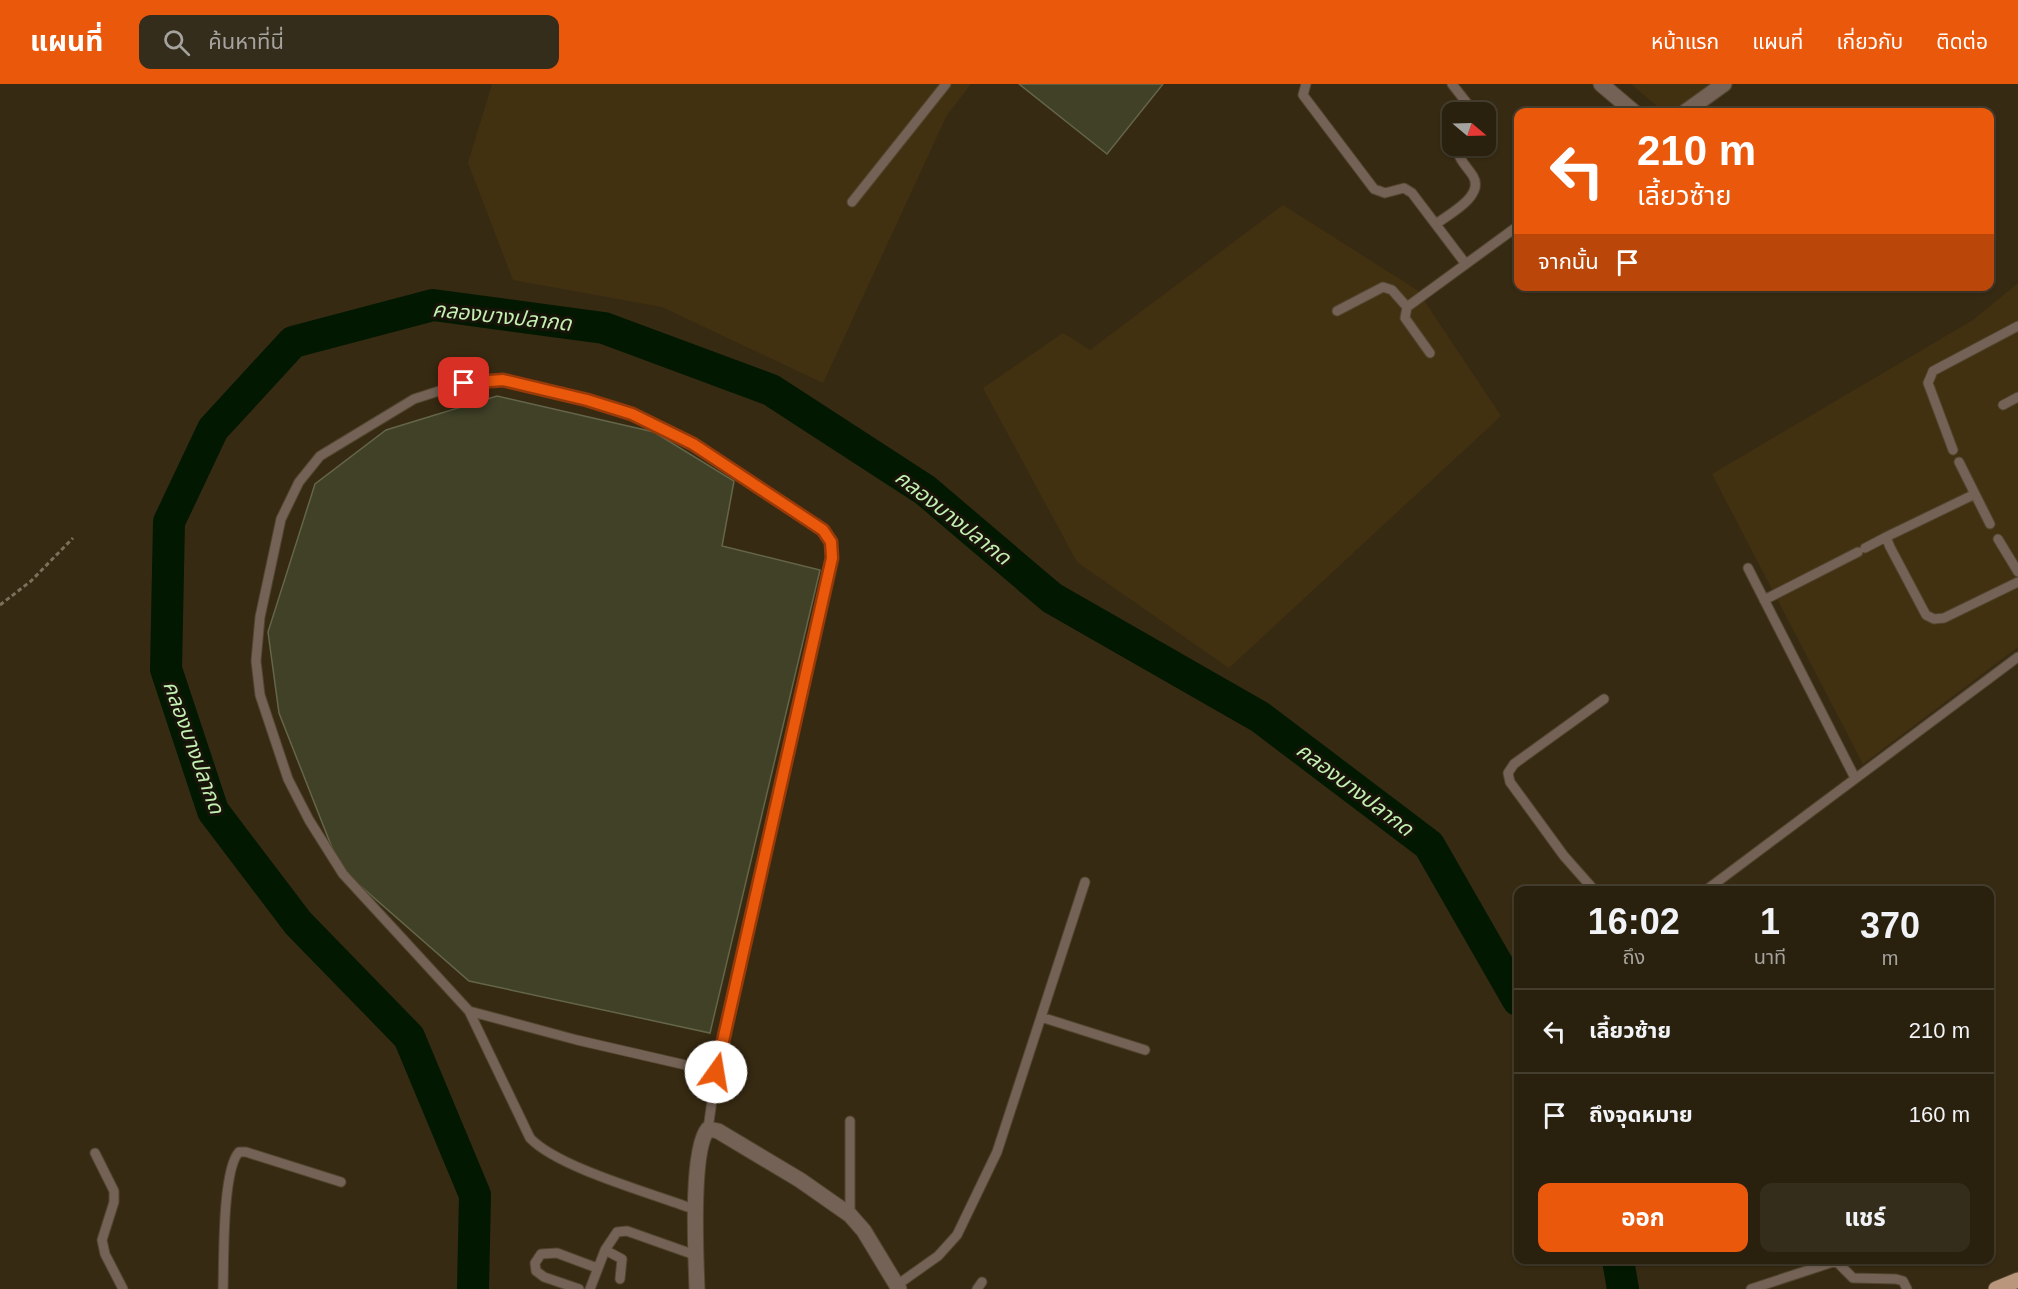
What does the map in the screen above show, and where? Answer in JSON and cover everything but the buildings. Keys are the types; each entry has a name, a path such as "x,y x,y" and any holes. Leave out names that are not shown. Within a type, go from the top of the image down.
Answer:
{"main road":[{"path":"1996,1289 2018,1280"}],"street":[{"path":"1601,84 1629,108"},
{"path":"1690,108 1724,84"},
{"path":"697,1289 696,1210 700,1152 703,1136 708,1129 718,1131 749,1149 850,1215 864,1231 898,1287"}],"lane":[{"path":"852,202 946,84"},
{"path":"1306,84 1303,95 1374,189 1385,193 1404,188 1412,193 1466,263"},
{"path":"1452,84 1466,102"},
{"path":"1436,224 1473,196 1476,188 1475,178 1459,156"},
{"path":"1430,353 1405,318 1407,307 1514,229"},
{"path":"1337,310 1383,287 1392,290 1407,307"},
{"path":"1953,450 1928,383 1929,376 1933,370 2018,326"},
{"path":"696,1210 578,1167 546,1153 536,1145 530,1138 470,1011 344,874 309,820 288,779 261,694 256,661 260,617 281,519 299,482 321,456 414,399 464,383 503,380 587,400 632,414 693,444 823,530 831,542 832,558 716,1072 708,1129"},
{"path":"2004,405 2018,397"},
{"path":"1959,462 1990,524"},
{"path":"1764,600 1975,494"},
{"path":"1886,537 1926,615 1934,619 1944,618 2018,582"},
{"path":"1998,539 2018,572"},
{"path":"1748,568 1855,778"},
{"path":"1712,886 2018,657"},
{"path":"1591,886 1564,856 1510,782 1508,773 1514,764 1604,699"},
{"path":"898,1287 938,1256 957,1235 997,1152 1085,882"},
{"path":"470,1011 577,1040 716,1072"},
{"path":"1041,1017 1145,1050"},
{"path":"850,1121 850,1215"},
{"path":"223,1289 224,1230 231,1171 234,1157 239,1152 246,1152 341,1182"},
{"path":"95,1153 114,1191 114,1202 102,1240 105,1254 123,1289"},
{"path":"590,1289 605,1250 617,1232 627,1231 695,1255"},
{"path":"605,1250 618,1254 622,1259 624,1265 620,1279"},
{"path":"579,1289 543,1277 536,1270 536,1263 541,1254 557,1253 597,1268"},
{"path":"1751,1289 1824,1264"},
{"path":"1840,1264 1853,1278 1896,1279 1903,1281 1907,1289"}],"path":[{"path":"0,605 31,581 74,538"}],"shaded area":[{"path":"492,84 971,84 947,115 823,383 662,307 513,280 468,163"},
{"path":"1631,84 1718,84 1685,108 1659,108"},
{"path":"1283,205 1417,290 1501,416 1229,668 1077,562 983,388 1063,333 1090,350"},
{"path":"2018,283 2018,647 1863,764 1712,474 1973,320"}],"waterway":[{"name":"คลองบางปลากด","path":"473,1289 475,1195 409,1037 298,923 213,811 166,669 169,522 213,429 293,342 433,305 604,328 771,390 925,490 1052,598 1260,717 1429,845 1514,993"},
{"name":"คลองบางปลากด","path":"1619,1264 1623,1289"}],"route":[{"path":"464,383 503,380 587,400 632,414 693,444 823,530 831,542 832,558 716,1072"}]}
